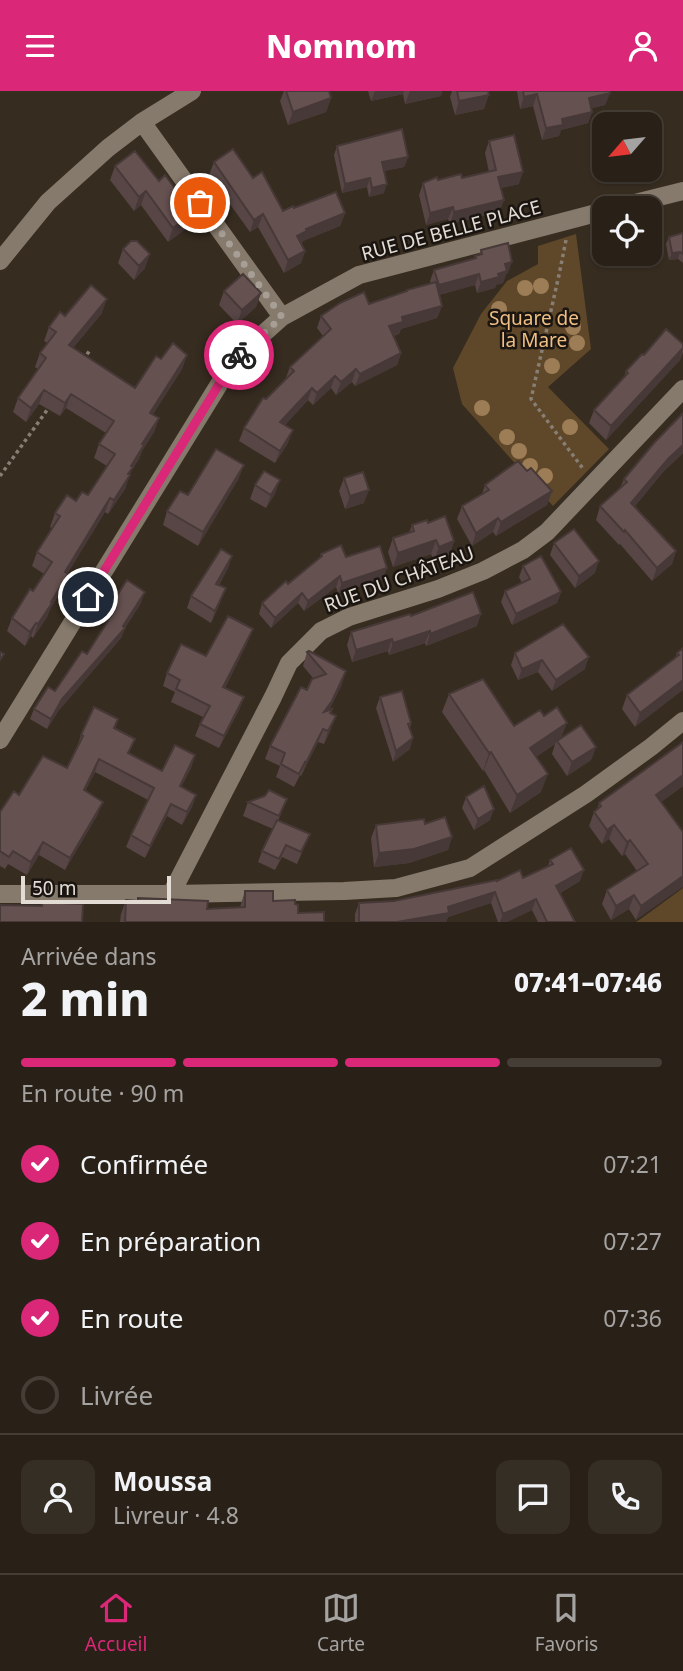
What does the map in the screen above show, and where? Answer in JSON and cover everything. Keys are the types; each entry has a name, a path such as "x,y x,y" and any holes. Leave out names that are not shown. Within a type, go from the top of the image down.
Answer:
{"street":[{"path":"0,261 47,202 108,148 142,122 192,91"},
{"path":"142,122 282,317"},
{"path":"662,196 683,191"},
{"name":"RUE DE BELLE PLACE","path":"0,740 234,360 282,317 359,275 592,214"},
{"name":"RUE DU CHÂTEAU","path":"171,894 289,663 321,631 349,617 461,580 523,550 547,533 683,389"},
{"path":"0,894 171,894 396,888 470,868 586,794 683,721"}],"path":[{"path":"569,220 531,399 594,483"},
{"path":"82,361 90,350"},
{"path":"0,476 52,402"}],"green space":[{"name":"Square de la Mare","path":"576,234 591,349 548,387 609,449 553,506 462,404 453,368 481,314 507,281 538,264 538,246"},
{"path":"683,888 683,922 636,922 642,918"}],"building":[{"path":"286,91 329,91 331,98 293,112"},
{"path":"457,91 488,91 489,95 459,101"},
{"path":"523,91 610,93 589,98 592,112 562,119 563,125 546,128 537,94 524,97"},
{"path":"402,129 408,157 382,162 387,184 372,188 370,178 345,184 337,146"},
{"path":"514,135 523,172 498,177 504,200 454,212 453,207 430,213 423,183 437,177 438,180 461,174 462,178 496,170 489,141"},
{"path":"233,149 253,178 262,172 283,211 336,192 345,213 306,229 307,231 297,236 305,251 288,260 263,214 254,220 214,162"},
{"path":"135,151 159,181 165,175 193,213 173,228 146,191 139,197 115,166"},
{"path":"683,233 683,254 672,253 669,237"},
{"path":"131,241 137,241 150,254 139,266 123,249"},
{"path":"508,243 512,262 505,264 507,271 498,274 499,277 481,282 479,274 439,285 434,270 476,258 475,256 482,254 481,250"},
{"path":"243,274 261,293 242,310 224,291"},
{"path":"436,282 442,306 402,317 403,322 389,326 401,353 360,374 356,369 341,382 335,376 317,393 312,388 280,422 293,430 280,451 244,428 263,398 266,399 294,371 290,367 331,329 321,316 364,292 369,304"},
{"path":"91,285 107,299 69,345 135,388 156,356 161,359 173,343 187,355 150,413 159,418 142,444 144,445 131,466 130,475 114,500 110,498 65,572 68,574 52,603 30,632 12,618 30,589 33,591 52,562 37,552 60,516 55,513 67,495 76,501 82,492 88,495 115,454 99,444 114,421 71,394 65,403 44,390 31,408 18,398 46,358 40,353 56,332 49,327 60,312 65,316"},
{"path":"666,329 683,344 683,348 611,426 594,410"},
{"path":"683,413 683,445 631,503 676,551 657,568 625,530 624,532 600,506 627,482 624,479"},
{"path":"216,449 244,465 203,532 167,511 180,491 188,495"},
{"path":"518,461 527,471 531,468 552,491 501,522 498,518 476,533 462,506 489,490 485,485"},
{"path":"264,471 280,480 271,495 255,485"},
{"path":"363,472 369,490 350,496 344,478"},
{"path":"445,516 454,541 439,547 436,540 398,553 393,538 414,531 412,525 427,520 428,523"},
{"path":"574,529 599,561 579,576 554,543"},
{"path":"341,545 346,557 380,546 387,568 342,583 340,576 308,601 302,593 275,618 262,603 286,581 288,584 322,556 321,554"},
{"path":"221,549 232,556 216,584 226,588 215,611 191,596"},
{"path":"541,556 561,592 516,614 505,591 530,579 523,566"},
{"path":"127,580 145,592 123,626 125,628 62,699 51,719 34,709 48,687 55,691 82,651 87,654 116,608 111,605"},
{"path":"473,592 481,614 430,634 430,631 393,643 392,639 356,650 351,632 410,614 411,616"},
{"path":"228,616 253,629 223,687 244,697 224,736 200,724 210,706 176,689 180,680 167,673 181,644 206,656"},
{"path":"563,624 589,657 556,680 542,660 522,669 515,653"},
{"path":"683,648 683,680 640,713 627,695 679,655 677,653"},
{"path":"307,652 346,671 324,712 332,709 330,713 336,716 328,731 323,729 299,774 281,764 285,753 270,746 301,687 307,690 312,679 326,674"},
{"path":"483,679 514,726 540,710 544,716 557,707 567,723 530,748 548,774 517,795 491,752 489,753 449,694"},
{"path":"402,691 413,738 396,751 380,697"},
{"path":"94,707 118,719 114,728 135,739 128,753 162,771 175,745 195,755 180,786 196,795 187,812 171,804 150,846 131,835 154,788 99,759 84,790 103,802 70,858 43,842 31,862 13,851 9,857 0,851 0,812 14,791 19,795 43,756 67,768"},
{"path":"581,725 596,747 572,762 557,741"},
{"path":"683,742 683,775 656,795 683,832 683,876 641,906 634,895 616,906 607,890 648,864 630,840 627,842 614,825 607,830 594,812 601,806 599,803"},
{"path":"484,786 494,809 478,819 466,797"},
{"path":"269,790 287,799 279,816 248,802 265,796"},
{"path":"445,817 452,837 414,849 379,853 376,825 424,819 425,824"},
{"path":"277,820 310,834 301,852 286,845 279,859 262,851"},
{"path":"571,848 584,870 556,886 575,922 547,922 536,899 503,914 495,892 448,907 449,913 397,922 359,922 359,903 394,901 497,881 520,870 523,878 553,864 550,860"},
{"path":"245,891 273,891 273,901 295,900 298,913 324,912 324,922 125,922 126,900 138,901 138,898 208,901 207,909 245,907"},
{"path":"42,902 83,904 82,922 0,922 0,905 42,906"}],"way so far":[{"path":"200,203 282,317 239,355"}],"route":[{"path":"88,597 239,355"}]}
